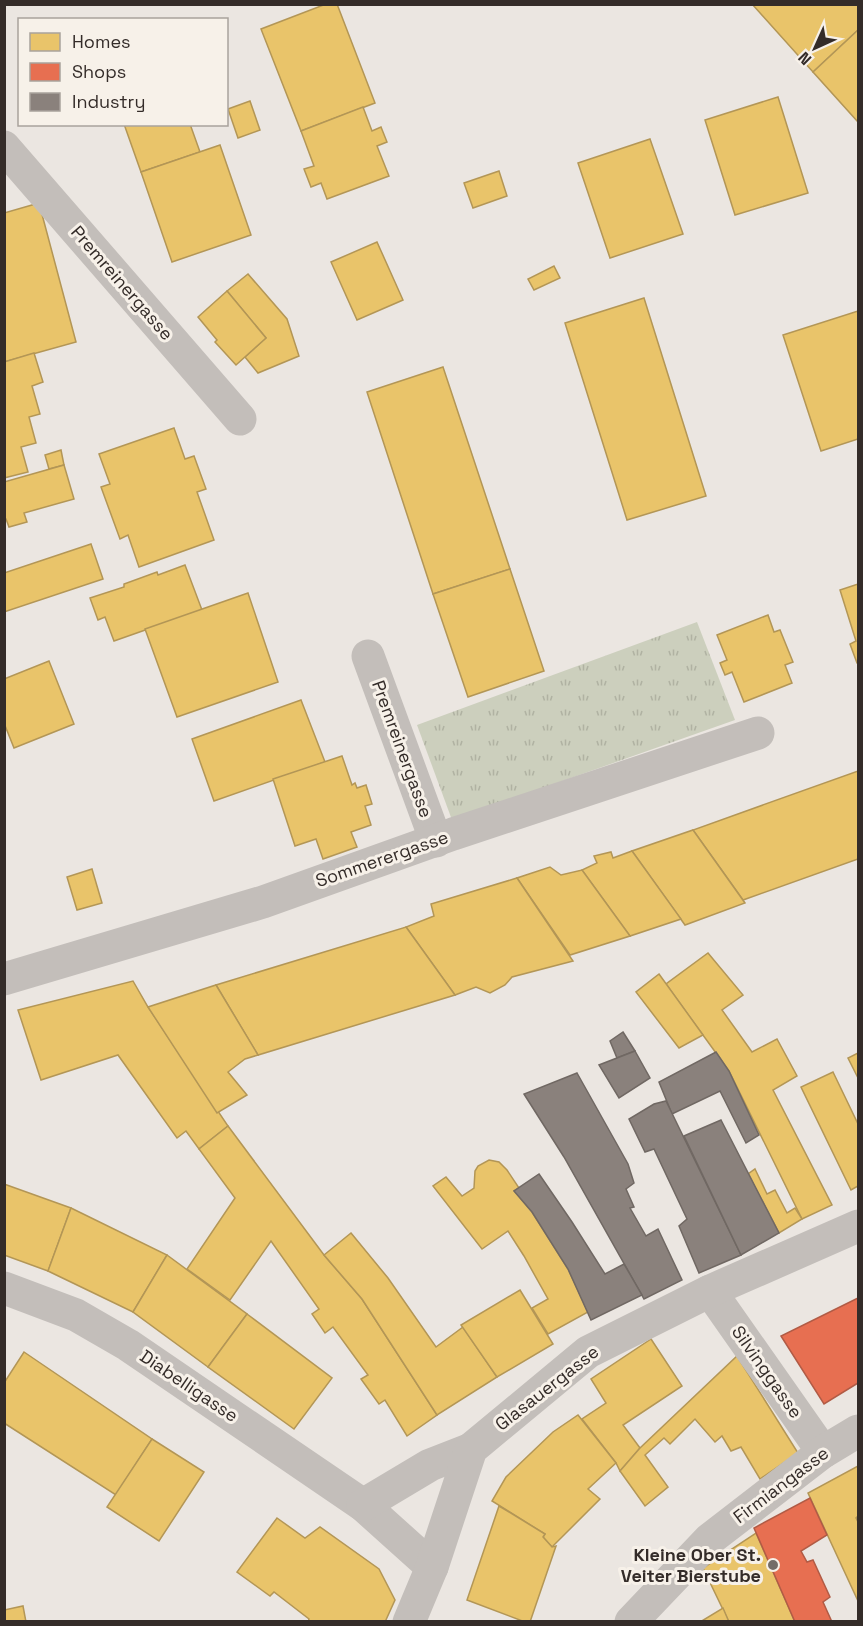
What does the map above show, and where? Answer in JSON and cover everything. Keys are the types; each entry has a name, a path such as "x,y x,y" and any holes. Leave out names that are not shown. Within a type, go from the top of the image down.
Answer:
{"street":[{"name":"Premreinergasse","path":"4,147 240,419"},
{"name":"Premreinergasse","path":"368,656 436,841"},
{"name":"Sommerergasse","path":"4,980 263,902 436,841 758,733"},
{"name":"Glasauergasse","path":"471,1449 588,1352 710,1291 858,1226"},
{"name":"Diabelligasse","path":"4,1288 76,1315 128,1344 363,1505 432,1567"},
{"name":"Silvinggasse","path":"710,1291 823,1452"},
{"name":"Firmiangasse","path":"631,1622 710,1539 823,1452 858,1431"},
{"path":"363,1505 430,1465 471,1449"},
{"path":"409,1622 432,1567 471,1449"}],"green space":[{"path":"697,622 735,720 452,820 417,725"}],"building: Homes":[{"path":"326,4 337,4 375,103 301,131 261,29"},
{"path":"752,4 858,4 858,30 813,72"},
{"path":"858,30 858,122 813,72"},
{"path":"778,97 808,193 735,215 705,120"},
{"path":"250,101 260,130 238,138 228,109"},
{"path":"363,107 372,131 381,127 387,142 377,146 389,176 327,199 321,183 311,187 304,169 314,166 301,131"},
{"path":"125,126 191,126 200,152 141,172"},
{"path":"650,139 683,234 610,258 578,163"},
{"path":"220,145 251,235 172,262 141,172"},
{"path":"499,171 507,196 473,208 464,183"},
{"path":"39,203 76,342 4,362 4,213"},
{"path":"377,242 403,300 357,320 331,262"},
{"path":"554,266 560,278 534,290 528,279"},
{"path":"248,274 287,319 299,356 258,373 245,357 266,338 227,291"},
{"path":"227,291 266,338 236,365 215,342 217,340 198,317"},
{"path":"644,298 706,496 627,520 565,323"},
{"path":"858,311 858,439 821,451 783,335"},
{"path":"34,353 43,382 32,386 40,414 29,417 36,443 21,447 28,472 4,478 4,362"},
{"path":"443,367 510,569 433,594 367,392"},
{"path":"174,428 185,459 194,456 206,489 197,492 214,540 139,567 128,535 120,539 101,487 110,484 99,454"},
{"path":"61,450 64,465 49,469 45,455"},
{"path":"64,465 74,499 24,513 27,522 9,527 4,519 4,482"},
{"path":"91,544 103,579 4,612 4,573"},
{"path":"185,565 202,610 114,641 105,617 98,620 90,598 124,587 124,584 157,572 158,575"},
{"path":"510,569 544,671 468,697 433,594"},
{"path":"858,584 857,663 850,644 856,641 840,590"},
{"path":"248,593 278,682 177,717 145,629"},
{"path":"768,615 774,632 780,630 793,662 785,665 792,683 744,702 732,672 725,675 720,663 727,660 717,635"},
{"path":"49,661 74,724 14,748 4,723 4,679"},
{"path":"301,700 325,762 214,801 192,739"},
{"path":"342,756 352,785 355,783 357,788 366,785 372,804 365,806 371,825 351,832 357,847 323,859 316,839 295,846 273,779"},
{"path":"858,771 858,859 743,900 693,830"},
{"path":"693,830 745,903 685,925 632,851"},
{"path":"632,851 681,919 630,936 582,870 597,863 594,856 611,852 613,858"},
{"path":"550,867 561,875 582,870 630,936 570,955 517,878"},
{"path":"92,869 102,903 77,910 67,877"},
{"path":"517,878 573,961 512,977 505,985 490,993 476,987 455,995 406,927 434,916 431,904"},
{"path":"406,927 455,995 258,1055 216,985"},
{"path":"708,953 743,995 722,1010 752,1052 777,1039 797,1076 773,1090 832,1205 802,1219 729,1071 666,984"},
{"path":"659,974 703,1035 679,1048 636,992"},
{"path":"133,981 228,1126 199,1149 186,1131 177,1138 118,1055 41,1080 18,1010"},
{"path":"216,985 258,1055 245,1059 228,1072 247,1095 217,1113 148,1007"},
{"path":"858,1053 858,1078 848,1058"},
{"path":"833,1072 858,1124 858,1186 851,1190 801,1087"},
{"path":"228,1126 324,1255 362,1299 437,1415 407,1436 385,1400 379,1404 361,1379 368,1375 333,1327 325,1333 312,1314 319,1309 271,1241 230,1300 187,1269 235,1198 199,1149"},
{"path":"489,1160 499,1162 519,1188 514,1191 532,1212 568,1269 588,1312 548,1334 532,1308 548,1299 508,1231 482,1249 433,1186 446,1177 462,1196 474,1188 475,1171 478,1166"},
{"path":"755,1169 767,1194 775,1190 787,1213 795,1208 802,1219 779,1233 748,1174"},
{"path":"4,1184 71,1208 48,1271 4,1255"},
{"path":"71,1208 167,1255 133,1312 48,1271"},
{"path":"351,1233 388,1278 436,1347 463,1327 497,1377 437,1415 362,1299 324,1255"},
{"path":"167,1255 247,1314 208,1367 133,1312"},
{"path":"520,1290 553,1344 497,1377 461,1325"},
{"path":"247,1314 332,1378 294,1429 208,1367"},
{"path":"651,1339 682,1386 623,1425 640,1448 620,1471 582,1419 606,1403 591,1379"},
{"path":"24,1352 152,1439 116,1495 4,1423 4,1383"},
{"path":"737,1356 798,1453 760,1479 741,1447 731,1451 722,1436 715,1442 695,1419 670,1444 664,1438 645,1455 668,1487 645,1506 620,1471 640,1448"},
{"path":"578,1415 616,1463 588,1489 600,1499 552,1547 543,1537 545,1534 492,1501 506,1477 553,1432"},
{"path":"152,1439 204,1472 159,1541 107,1507"},
{"path":"858,1466 858,1516 856,1518 858,1522 858,1601 808,1493"},
{"path":"499,1506 545,1534 543,1537 552,1547 556,1546 530,1622 467,1600"},
{"path":"277,1518 305,1538 320,1527 379,1569 395,1600 385,1622 308,1622 309,1619 274,1592 270,1596 237,1572"},
{"path":"756,1533 795,1622 729,1622 703,1568"},
{"path":"23,1606 26,1622 5,1622 4,1610"},
{"path":"723,1608 729,1622 700,1622"}],"building: Shops":[{"path":"858,1298 858,1383 824,1404 781,1336"},
{"path":"810,1498 827,1535 801,1551 807,1562 813,1560 830,1597 823,1602 832,1622 795,1622 754,1528"}],"building: Industry":[{"path":"623,1032 635,1051 617,1058 610,1041"},
{"path":"635,1051 650,1078 619,1098 599,1065"},
{"path":"716,1052 729,1071 759,1135 746,1143 720,1091 672,1114 659,1082"},
{"path":"577,1073 628,1164 634,1183 626,1189 634,1207 630,1208 646,1236 658,1229 682,1280 644,1299 564,1157 524,1094"},
{"path":"666,1101 741,1255 699,1273 679,1226 687,1219 654,1149 645,1152 629,1119 654,1104"},
{"path":"721,1120 779,1233 741,1255 684,1136"},
{"path":"539,1174 605,1274 624,1264 642,1295 591,1320 568,1269 532,1212 514,1191"}],"place":[{"name":"Kleine Ober St. Veiter Bierstube","path":"773,1565"}]}
